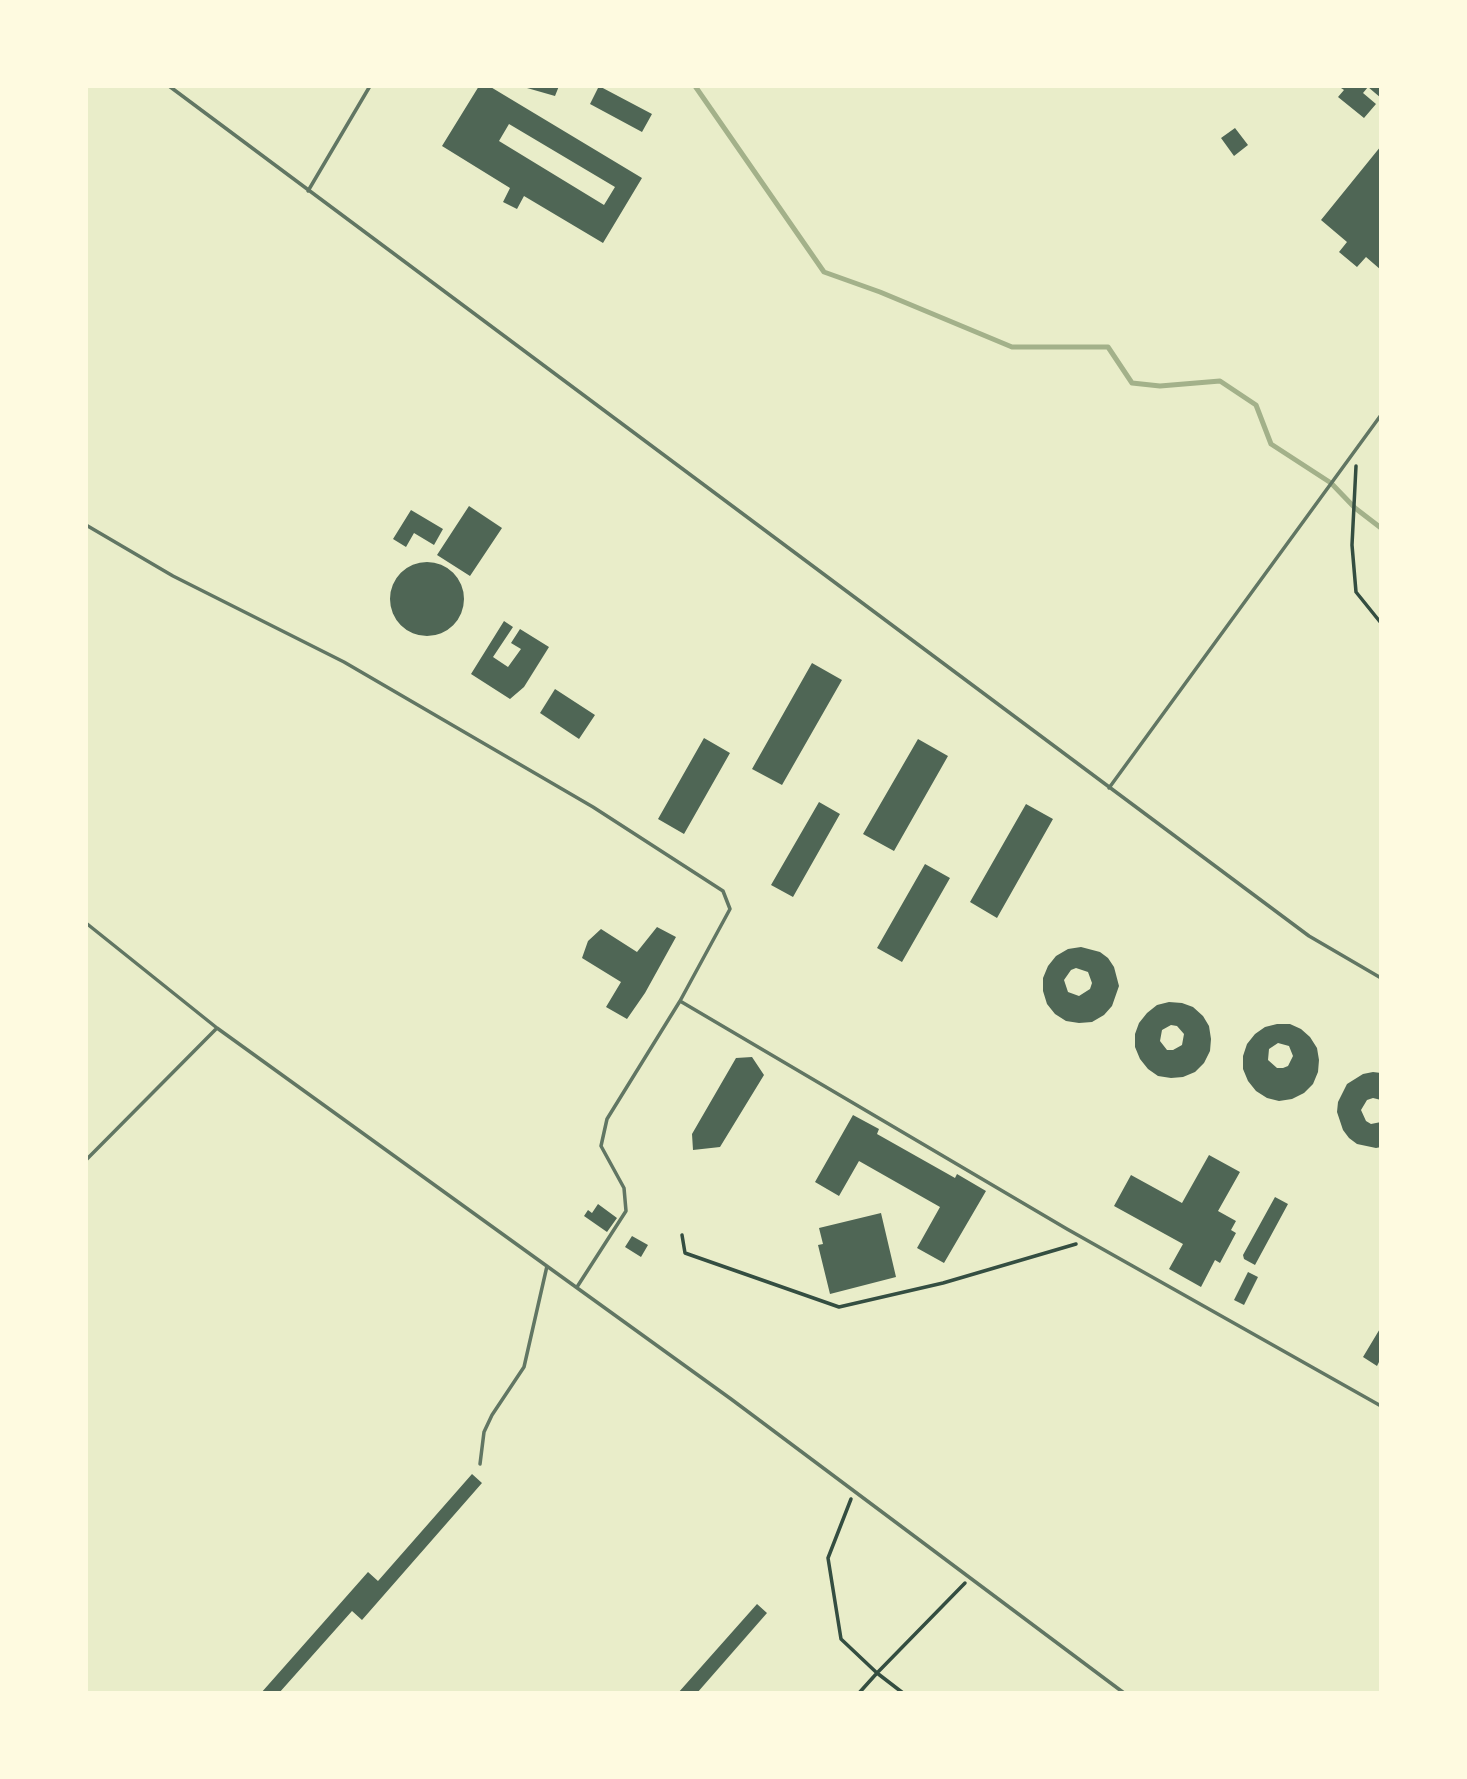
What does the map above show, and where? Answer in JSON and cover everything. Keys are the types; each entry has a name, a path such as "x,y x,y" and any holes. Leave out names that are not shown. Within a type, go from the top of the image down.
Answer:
{"lane":[{"path":"169,86 1309,936 1381,978"},
{"path":"308,191 370,86"},
{"path":"1110,788 1381,415"},
{"path":"86,525 173,576 344,662 593,807 723,891 730,909 680,1001 607,1119 601,1146 624,1188 626,1211 576,1287"},
{"path":"86,923 217,1028 731,1399 1124,1693"},
{"path":"680,1001 1088,1241 1381,1406"},
{"path":"86,1160 217,1028"},
{"path":"480,1464 484,1432 524,1367 547,1266"}],"path":[{"path":"1356,450 1352,545 1356,592 1381,623"},
{"path":"682,1235 685,1253 839,1307 943,1283 1088,1241"},
{"path":"854,1492 828,1558 841,1639 903,1693"},
{"path":"859,1693 969,1578"}],"building":[{"path":"479,86 489,86 642,178 603,243 524,196 517,209 503,202 510,188 442,146","holes":["509,124 615,187 604,205 499,141"]},
{"path":"520,86 559,86 555,96"},
{"path":"599,86 652,114 642,132 590,104"},
{"path":"1338,86 1381,86 1381,98 1368,87 1363,93 1376,104 1364,118 1338,97 1344,90"},
{"path":"1235,128 1248,145 1234,156 1221,138"},
{"path":"1381,146 1381,270 1366,257 1357,267 1339,252 1347,242 1321,220"},
{"path":"469,506 502,528 470,576 437,555"},
{"path":"411,510 443,529 434,545 414,533 406,547 393,539"},
{"path":"427,562 441,565 453,573 461,585 464,599 461,613 453,625 441,633 427,636 413,633 401,625 393,613 390,599 393,585 401,573 413,565"},
{"path":"504,621 513,627 493,657 508,667 521,649 511,643 520,629 549,647 524,687 510,699 471,674"},
{"path":"812,663 842,680 782,785 752,769"},
{"path":"555,689 595,715 579,739 540,713"},
{"path":"704,738 730,753 684,834 658,819"},
{"path":"918,739 948,756 894,851 863,834"},
{"path":"819,802 840,814 793,897 771,885"},
{"path":"1026,804 1053,819 997,918 970,902"},
{"path":"925,864 950,878 902,962 877,948"},
{"path":"657,927 676,937 645,993 627,1019 606,1007 621,982 582,958 588,941 601,929 637,952"},
{"path":"1081,947 1100,952 1114,967 1119,986 1112,1006 1092,1022 1066,1021 1055,1014 1047,1004 1043,978 1056,956 1068,949","holes":["1076,968 1088,972 1092,983 1090,989 1079,996 1068,992 1064,980 1071,970"]},
{"path":"1169,1002 1193,1007 1209,1026 1210,1051 1195,1072 1183,1077 1158,1076 1140,1059 1135,1047 1135,1034 1139,1023 1157,1005","holes":["1171,1025 1177,1026 1184,1034 1182,1045 1167,1050 1160,1041 1162,1030"]},
{"path":"1290,1024 1310,1037 1317,1048 1318,1072 1313,1084 1292,1099 1279,1101 1267,1098 1256,1091 1243,1069 1247,1044 1265,1027","holes":["1278,1043 1289,1046 1293,1056 1288,1066 1277,1068 1268,1060 1269,1049"]},
{"path":"752,1057 764,1075 720,1147 693,1150 692,1134 736,1058"},
{"path":"1381,1073 1381,1100 1367,1100 1361,1110 1366,1121 1371,1124 1381,1122 1381,1147 1376,1148 1357,1144 1349,1138 1337,1112 1338,1102 1347,1084 1363,1074"},
{"path":"853,1115 879,1129 877,1134 955,1178 957,1174 986,1191 944,1263 917,1248 940,1207 859,1161 839,1196 815,1182"},
{"path":"1209,1155 1240,1172 1218,1211 1236,1221 1231,1230 1236,1233 1220,1263 1215,1260 1201,1287 1169,1269 1183,1244 1114,1206 1131,1175 1182,1203"},
{"path":"1275,1197 1288,1204 1255,1265 1244,1259 1243,1255"},
{"path":"598,1204 617,1218 607,1232 584,1216 588,1210 592,1213"},
{"path":"881,1213 896,1277 830,1294 818,1245 823,1244 819,1228"},
{"path":"632,1236 648,1245 641,1257 625,1247"},
{"path":"1248,1272 1258,1277 1244,1305 1234,1300"},
{"path":"1381,1327 1381,1358 1377,1366 1363,1357"},
{"path":"472,1474 482,1483 362,1620 352,1611 279,1693 261,1693 368,1572 378,1581"},
{"path":"757,1604 767,1613 697,1693 678,1693"}],"waterway":[{"path":"695,86 824,272 880,292 1012,347 1108,347 1132,383 1160,386 1220,381 1256,405 1271,444 1331,483 1355,508 1381,528"}]}
